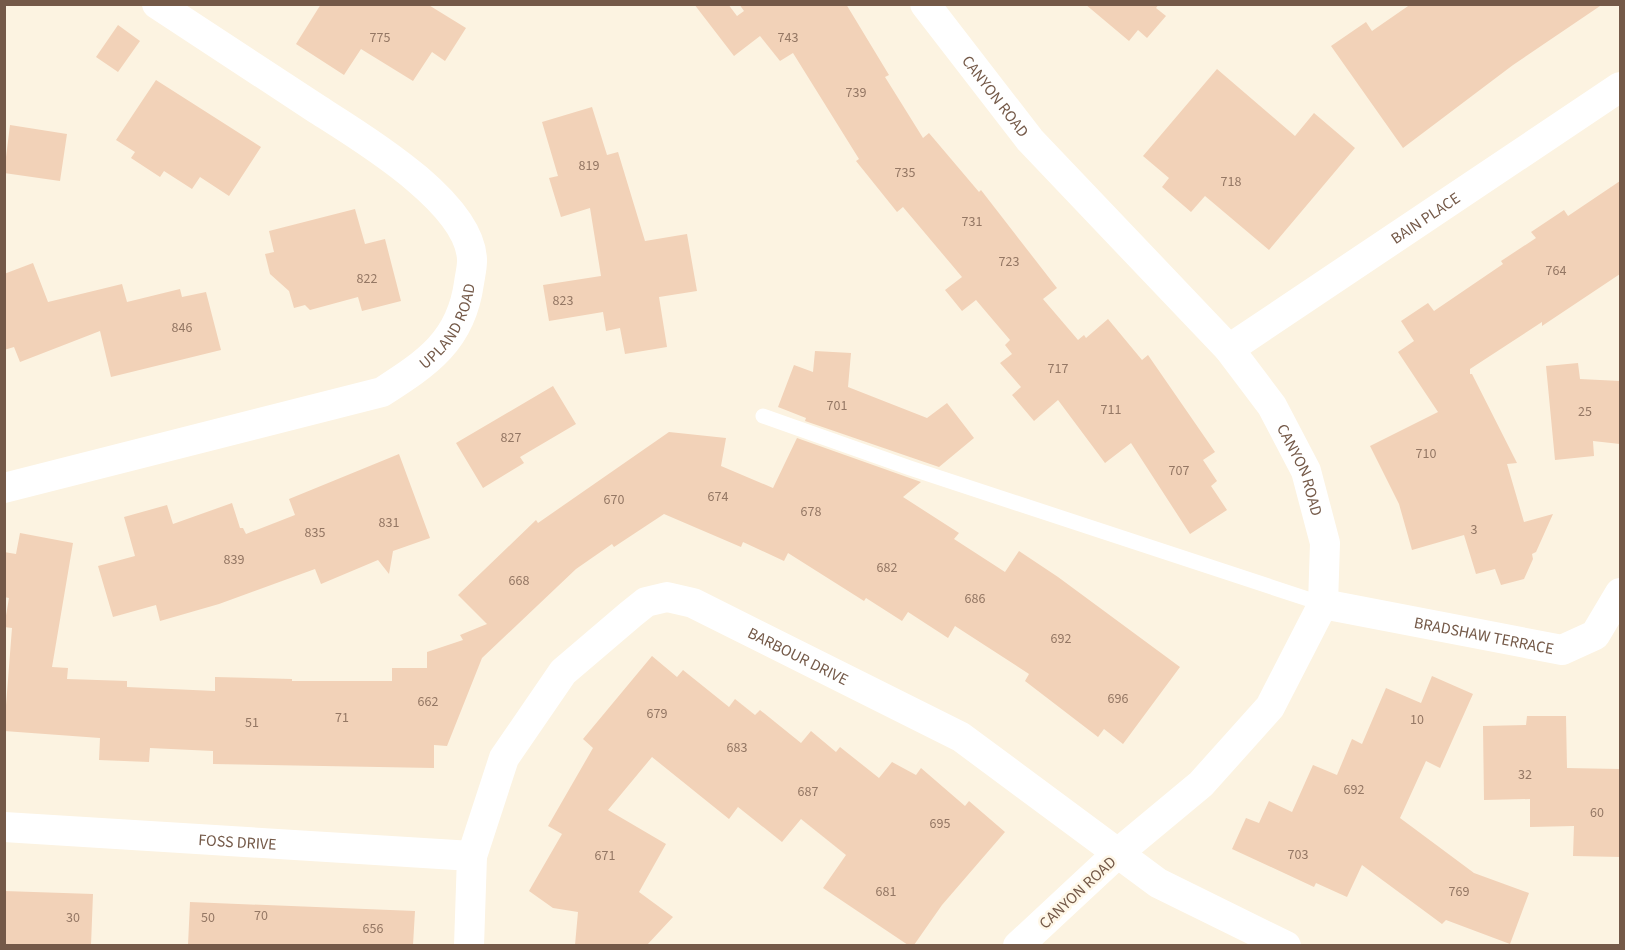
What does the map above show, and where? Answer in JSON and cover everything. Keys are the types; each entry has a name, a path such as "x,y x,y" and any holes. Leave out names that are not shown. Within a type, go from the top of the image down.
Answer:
{"street":[{"name":"UPLAND ROAD","path":"4,488 382,392 427,363 452,335 467,299 472,259 462,228 416,178 401,164 157,4"},
{"name":"CANYON ROAD","path":"925,4 1030,140 1229,349 1272,406 1306,471 1325,543 1323,604 1270,707 1201,783 1119,853 1018,945"},
{"name":"BAIN PLACE","path":"1229,349 1620,87"},
{"name":"BRADSHAW TERRACE","path":"1323,604 1562,650 1595,634 1620,593"},
{"name":"BARBOUR DRIVE","path":"469,945 472,856 504,758 563,672 646,602 667,597 693,603 961,737 1158,883 1286,945"},
{"name":"FOSS DRIVE","path":"4,827 472,856"}],"lane":[{"path":"763,416 910,468 1323,604"}],"building":[{"path":"321,4 427,4 466,28 445,61 432,52 413,81 361,49 344,75 296,44"},
{"path":"694,4 728,4 737,16 744,11 739,4 846,4 889,75 885,77 923,138 929,133 979,192 981,190 1057,288 1043,299 1078,340 1084,335 1086,338 1108,319 1142,360 1148,355 1215,452 1203,460 1217,481 1211,486 1227,510 1190,534 1131,443 1105,463 1058,400 1034,421 1012,395 1021,387 1000,363 1012,354 1005,345 1010,340 976,300 962,311 945,290 962,277 903,207 897,212 856,161 859,159 793,53 780,61 760,36 734,56"},
{"path":"1085,4 1159,4 1156,8 1166,16 1147,38 1138,30 1129,41"},
{"path":"1411,4 1603,4 1513,65 1403,148 1331,46 1366,22 1372,31"},
{"path":"118,25 140,41 118,72 96,57"},
{"path":"1217,69 1295,136 1314,113 1355,148 1269,250 1205,196 1191,212 1162,187 1169,178 1143,156"},
{"path":"156,80 261,147 229,196 200,177 192,189 164,171 160,177 131,158 135,152 116,140"},
{"path":"592,107 607,155 618,152 645,241 687,234 697,291 659,297 667,347 625,354 620,328 606,331 603,312 549,321 543,285 601,276 590,208 561,217 549,178 558,176 542,122"},
{"path":"10,125 67,134 60,181 4,173"},
{"path":"1620,181 1620,274 1542,326 1542,322 1470,369 1470,374 1517,463 1507,464 1524,522 1553,514 1536,552 1532,554 1533,559 1524,579 1501,585 1495,569 1476,574 1464,535 1412,550 1399,504 1370,446 1438,412 1398,352 1414,341 1401,321 1428,303 1434,311 1503,264 1501,261 1536,238 1531,232 1564,210 1568,216"},
{"path":"355,209 365,244 385,239 401,301 362,311 358,297 310,310 305,305 294,308 289,291 270,274 265,254 274,252 269,231"},
{"path":"33,263 48,302 122,284 127,302 180,289 182,297 206,292 221,350 111,377 100,331 20,362 14,347 4,350 4,274"},
{"path":"815,351 851,353 848,387 927,418 947,403 974,438 939,467 805,421 806,418 778,407 794,365 813,372"},
{"path":"1578,363 1580,379 1620,381 1620,444 1593,441 1594,456 1555,460 1546,366"},
{"path":"553,386 576,424 520,457 524,463 483,488 456,443"},
{"path":"669,432 726,438 721,466 773,488 797,438 921,482 903,497 959,533 954,539 1005,572 1019,551 1180,667 1123,744 1104,729 1098,737 1025,681 1029,674 955,626 948,638 908,612 902,621 866,598 864,601 788,553 784,561 743,542 741,547 664,514 614,547 612,544 576,569 482,658 447,746 434,745 434,768 213,764 213,751 150,748 149,762 99,760 100,738 4,731 12,628 4,627 9,598 4,597 4,552 16,554 20,533 73,543 52,667 68,668 67,679 127,681 127,687 215,691 215,677 292,679 292,681 392,681 392,668 427,668 427,652 463,640 460,635 487,624 458,595 536,520 538,523"},
{"path":"399,454 430,538 393,551 389,574 378,560 321,584 315,569 219,604 160,621 156,605 113,617 98,566 135,556 124,517 167,505 173,524 232,503 240,528 243,528 246,534 295,515 289,499"},
{"path":"652,656 677,677 683,670 729,707 735,699 755,715 760,710 801,743 811,731 836,752 840,747 879,778 892,762 916,775 921,768 965,806 969,801 1005,832 942,905 914,945 908,945 823,888 846,855 801,819 782,842 738,807 729,819 652,757 608,810 666,844 639,892 673,917 647,945 575,945 578,912 553,908 529,891 562,834 548,826 593,748 583,739"},
{"path":"1432,676 1473,694 1440,768 1426,761 1400,818 1474,873 1529,893 1510,944 1446,920 1442,924 1362,865 1347,897 1316,883 1314,887 1232,849 1246,818 1259,823 1269,801 1292,812 1313,765 1337,775 1352,739 1362,744 1386,688 1421,703"},
{"path":"1527,716 1566,716 1567,768 1620,769 1620,857 1573,856 1574,826 1530,827 1530,799 1484,800 1483,726 1526,725"},
{"path":"4,891 93,894 91,945 4,945"},
{"path":"190,902 415,911 413,945 188,945"}]}
